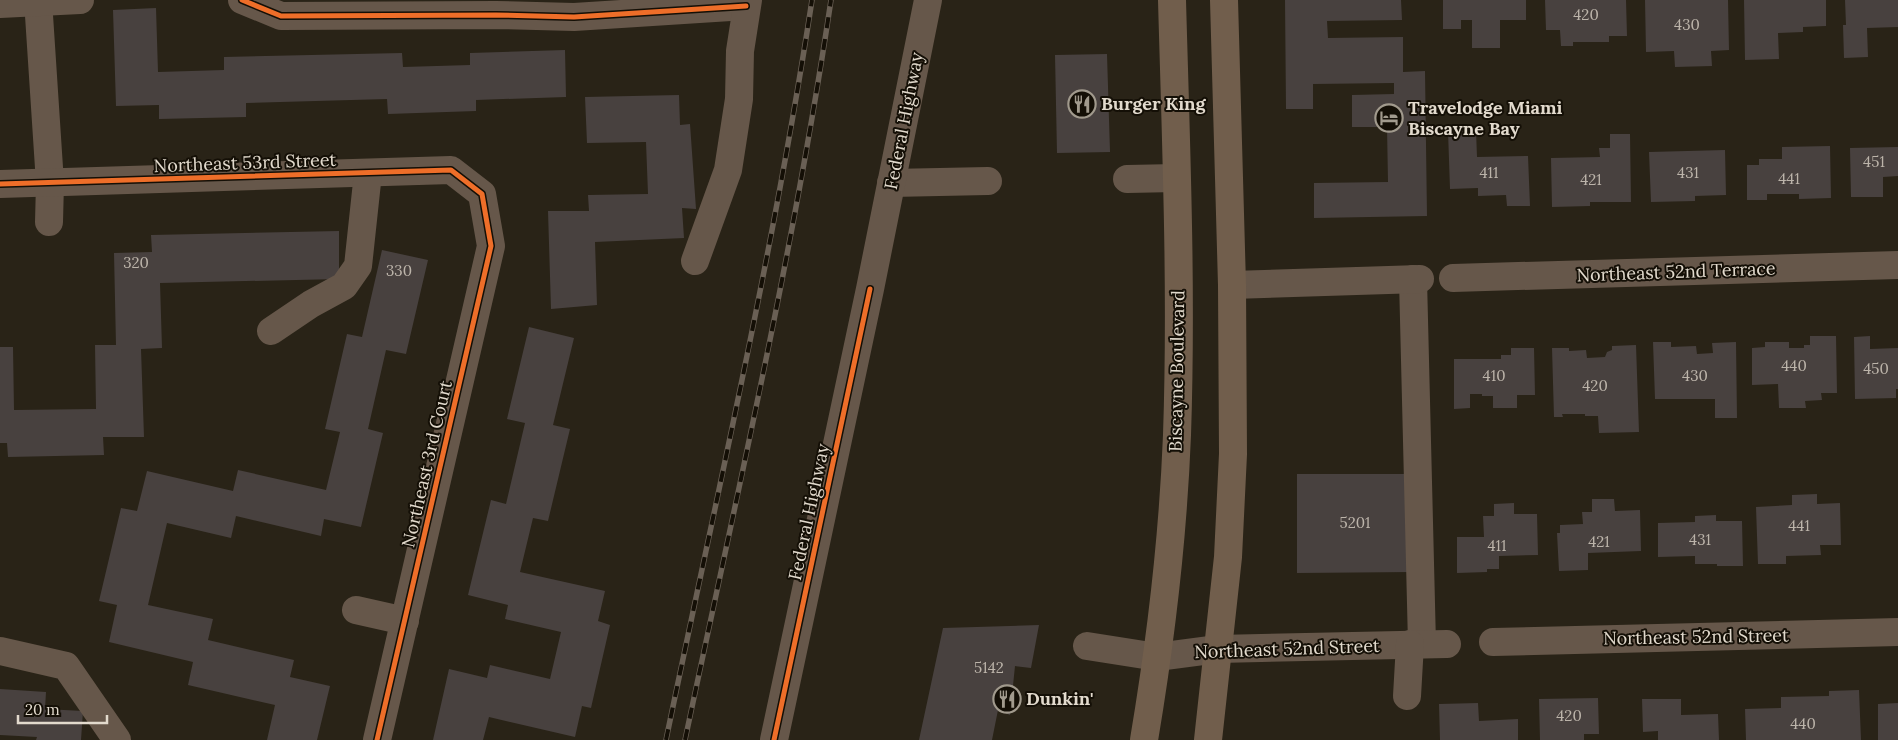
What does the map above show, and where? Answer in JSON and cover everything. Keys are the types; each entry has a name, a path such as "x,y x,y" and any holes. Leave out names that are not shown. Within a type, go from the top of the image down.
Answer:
{"main road":[{"name":"Biscayne Boulevard","path":"1144,740 1157,657 1170,542 1177,437 1179,341 1172,0"},
{"path":"1208,740 1228,557 1233,454 1232,285 1224,0"}],"street":[{"path":"0,4 80,0"},
{"path":"242,0 281,16 496,15 574,17 747,3 740,51 739,99 728,170 695,261"},
{"name":"Federal Highway","path":"774,740 928,0"},
{"path":"38,1 50,183 49,222"},
{"name":"Northeast 53rd Street","path":"0,184 451,170 482,194"},
{"path":"271,332 311,304 344,286 358,266 368,173"},
{"path":"1127,178 1176,178"},
{"path":"891,183 988,182"},
{"name":"Northeast 3rd Court","path":"377,740 492,246 482,194"},
{"name":"Northeast 52nd Terrace","path":"1453,278 1898,265"},
{"path":"1232,285 1416,279 1426,644 1407,696"},
{"path":"356,610 405,621"},
{"name":"Northeast 52nd Street","path":"1493,642 1898,632"},
{"name":"Northeast 52nd Street","path":"1087,646 1157,657 1218,649 1426,644"},
{"path":"0,651 66,666 117,740"}],"building":[{"name":"Travelodge Miami Biscayne Bay","path":"1285,0 1401,0 1402,20 1327,21 1328,38 1403,37 1403,72 1425,71 1427,216 1314,218 1314,183 1388,182 1387,127 1352,127 1352,95 1394,94 1394,83 1313,84 1313,109 1286,109"},
{"path":"1443,0 1526,0 1526,20 1500,20 1500,48 1472,48 1472,20 1461,20 1461,29 1443,29"},
{"path":"1545,0 1626,0 1627,36 1609,36 1609,42 1573,42 1573,46 1561,46 1560,30 1546,30"},
{"path":"1645,0 1728,0 1729,50 1711,51 1712,66 1675,67 1674,51 1646,52"},
{"path":"1744,0 1826,0 1826,26 1803,27 1803,32 1778,33 1779,59 1745,60"},
{"path":"1845,0 1898,0 1898,27 1867,28 1868,57 1844,58 1843,25 1846,25"},
{"path":"156,8 158,72 224,70 224,57 402,53 403,67 470,65 470,53 565,50 566,97 476,100 476,111 388,114 387,99 246,103 246,117 159,119 159,105 116,106 113,10"},
{"name":"Burger King","path":"1107,54 1110,152 1057,153 1055,55"},
{"path":"679,95 680,125 690,124 696,209 682,208 684,238 595,242 597,305 551,309 548,211 589,211 588,195 648,194 646,142 587,143 585,97"},
{"path":"1476,130 1477,157 1528,156 1530,206 1507,206 1506,195 1478,196 1478,188 1450,189 1448,131"},
{"path":"1610,134 1630,134 1631,202 1590,202 1590,206 1552,207 1551,158 1600,157 1599,148 1610,148"},
{"path":"1830,146 1831,198 1799,199 1799,194 1767,194 1767,200 1747,200 1747,165 1759,165 1759,159 1782,159 1782,147"},
{"path":"1898,147 1898,176 1883,177 1883,197 1851,197 1850,148"},
{"path":"1725,150 1726,195 1695,196 1695,201 1651,202 1649,152"},
{"path":"339,231 339,279 160,283 162,348 141,349 144,437 103,437 104,455 8,457 7,443 0,443 0,347 13,347 14,410 96,409 95,345 116,345 114,253 152,252 151,235"},
{"path":"382,250 428,260 406,354 386,350 368,429 383,433 361,527 324,519 321,536 236,516 231,538 167,523 148,605 213,619 208,640 294,660 290,677 330,686 317,740 267,740 275,705 188,685 193,662 109,642 117,605 99,601 121,508 137,511 147,471 233,491 238,470 326,490 340,432 325,429 347,334 362,337"},
{"path":"529,327 574,338 553,425 570,429 548,521 533,518 520,572 605,591 598,621 610,625 591,708 582,706 575,737 489,717 483,740 433,740 449,669 487,678 490,665 550,679 561,632 505,619 508,605 468,595 491,500 506,504 525,423 507,419"},
{"path":"1810,336 1836,336 1837,393 1821,393 1822,400 1805,401 1806,408 1779,408 1778,384 1752,385 1752,348 1765,347 1765,342 1789,342 1789,348 1804,348 1804,345 1810,345"},
{"path":"1870,336 1870,349 1898,348 1898,389 1896,389 1896,398 1855,399 1854,337"},
{"path":"1653,342 1671,342 1671,347 1696,346 1697,354 1713,353 1712,343 1736,342 1737,418 1715,418 1715,399 1655,399"},
{"path":"1636,345 1639,432 1599,433 1598,416 1562,414 1563,417 1554,417 1552,348 1569,348 1569,351 1586,350 1587,358 1605,357 1607,352 1612,350 1612,346"},
{"path":"1511,348 1534,348 1535,395 1517,395 1517,408 1493,408 1493,396 1470,394 1470,408 1454,409 1454,359 1501,359 1501,355 1511,355"},
{"path":"1297,474 1413,474 1413,572 1297,573"},
{"path":"1817,494 1817,504 1840,503 1841,545 1820,545 1821,555 1786,556 1786,564 1758,564 1756,507 1792,505 1792,495"},
{"path":"1592,499 1614,499 1615,511 1640,510 1641,551 1588,553 1588,570 1559,571 1557,533 1560,533 1560,525 1583,524 1582,512 1592,512"},
{"path":"1514,503 1514,514 1537,514 1538,555 1499,556 1499,569 1487,569 1487,572 1457,573 1457,537 1484,537 1483,516 1494,516 1494,504"},
{"path":"1716,515 1716,521 1742,521 1743,566 1695,564 1695,556 1658,557 1658,523 1695,522 1695,516"},
{"path":"1039,625 1031,668 1015,666 1010,715 998,710 992,740 919,740 943,628"},
{"path":"0,689 46,692 45,709 83,711 81,740 36,740 37,737 0,735"},
{"path":"1859,690 1861,740 1746,740 1745,709 1781,708 1781,697 1829,696 1829,691"},
{"path":"1598,698 1599,734 1584,734 1584,740 1540,740 1539,699"},
{"path":"1642,699 1681,699 1681,715 1718,714 1719,740 1658,740 1658,731 1643,732"},
{"path":"1478,703 1479,721 1518,719 1518,740 1440,740 1439,704"},
{"path":"1898,703 1898,740 1878,740 1878,704"}],"railway":[{"path":"666,740 763,279 812,0"},
{"path":"685,740 782,279 800,186 831,0"}],"cycle path":[{"path":"242,0 281,16 496,15 574,17 746,6"},
{"path":"0,184 451,170 482,194 491,246 377,740"},
{"path":"774,740 870,289"}],"place":[{"name":"Burger King","path":"1082,104"},
{"name":"Travelodge Miami Biscayne Bay","path":"1389,118"},
{"name":"Dunkin'","path":"1007,699"}]}
